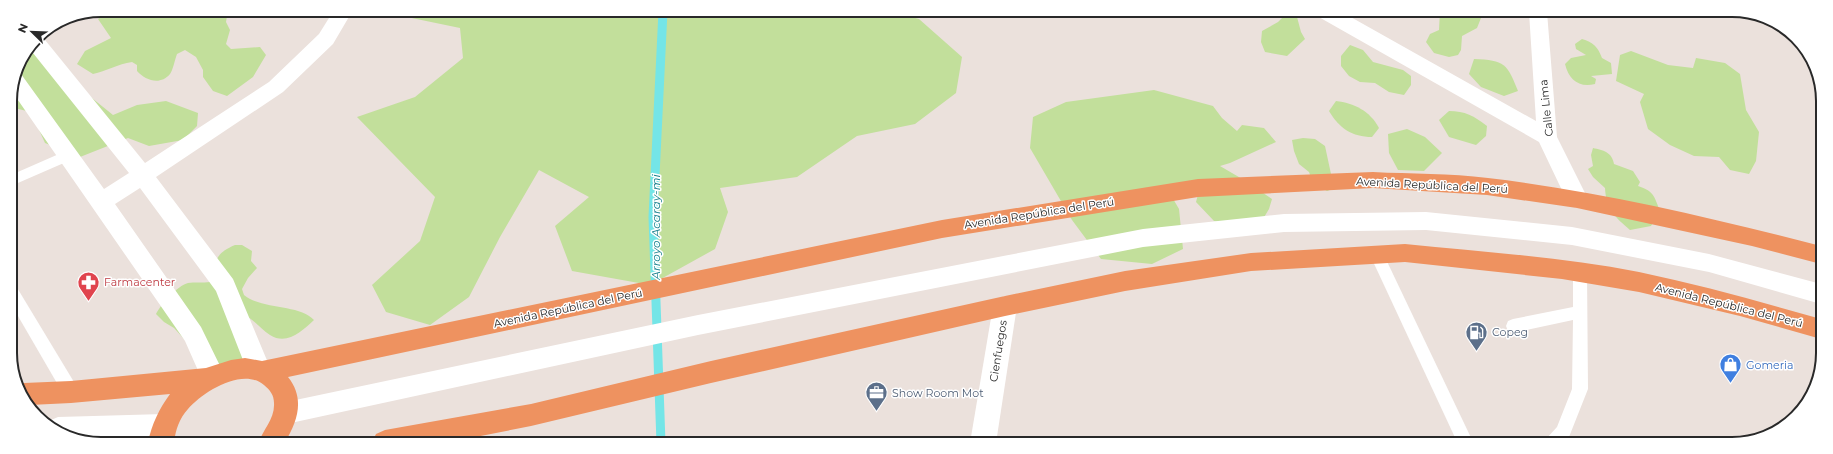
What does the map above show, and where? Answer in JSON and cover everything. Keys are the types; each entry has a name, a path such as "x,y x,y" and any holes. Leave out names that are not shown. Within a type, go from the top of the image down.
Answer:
{"highway":[{"name":"Avenida República del Perú","path":"211,377 229,371 245,369 261,371 942,229 1198,188 1373,180 1487,186 1577,199 1752,237 1816,254"},
{"name":"Avenida República del Perú","path":"412,437 531,415 711,372 1005,306 1125,281 1250,262 1405,253 1580,272 1662,288 1740,306 1816,328"},
{"path":"261,371 275,377 283,387 287,399 286,413 280,428 274,437"},
{"path":"28,394 71,392 211,377"},
{"path":"163,434 168,417 179,402 193,389 211,377"}],"street":[{"path":"102,202 276,87 326,38 340,17"},
{"path":"1335,17 1547,137"},
{"name":"Calle Lima","path":"1538,17 1547,137 1577,199"},
{"path":"43,52 121,150 143,175 225,286 261,371"},
{"path":"19,86 102,202 193,334 211,377"},
{"path":"286,413 698,326 1143,238 1284,223 1426,221 1572,236 1709,263 1816,293"},
{"name":"Cienfuegos","path":"984,437 1005,306"},
{"path":"66,429 163,434"}],"lane":[{"path":"17,178 68,155"},
{"path":"1377,255 1414,328 1463,437"},
{"path":"1558,437 1563,432 1580,389 1580,272"},
{"path":"17,300 71,392"},
{"path":"1512,326 1580,312"}],"green space":[{"path":"102,17 227,17 226,22 230,30 226,44 231,49 260,47 266,55 253,77 227,96 213,91 203,77 203,70 196,57 185,50 177,54 170,74 162,80 157,81 144,77 137,71 137,65 132,62 93,74 77,64 85,51 111,38 98,19"},
{"path":"407,17 912,17 919,19 962,57 956,93 915,124 857,136 797,177 720,188 728,212 715,249 650,285 572,271 555,226 589,197 539,170 500,237 469,297 430,325 386,312 372,285 420,241 435,197 357,117 415,97 463,58 460,28"},
{"path":"1283,17 1297,17 1301,32 1305,39 1287,56 1265,52 1261,42 1262,31 1278,22"},
{"path":"1440,17 1481,18 1477,28 1462,36 1461,50 1458,55 1449,57 1434,53 1426,42 1430,34 1439,30"},
{"path":"1582,39 1595,46 1602,58 1611,63 1612,74 1591,76 1596,79 1595,84 1584,85 1576,82 1569,74 1565,64 1571,58 1586,55 1576,49 1575,44"},
{"path":"1350,45 1363,50 1373,62 1403,70 1411,76 1411,85 1404,95 1389,92 1375,83 1360,82 1349,76 1341,66 1341,56"},
{"path":"1631,51 1668,65 1693,68 1696,58 1725,63 1740,74 1746,110 1759,132 1756,161 1749,174 1730,170 1719,157 1694,156 1670,145 1648,129 1640,102 1644,94 1616,81 1620,55"},
{"path":"33,52 49,52 77,86 113,115 137,105 166,101 198,113 197,126 183,140 149,146 128,138 80,157 45,143 31,112 17,109 17,96 20,79 23,69"},
{"path":"1474,59 1499,62 1504,65 1511,75 1518,91 1504,96 1481,87 1469,74"},
{"path":"1154,90 1213,106 1222,118 1237,131 1242,125 1264,128 1276,142 1220,166 1272,199 1269,209 1257,229 1214,221 1196,202 1199,191 1172,197 1179,209 1183,249 1152,264 1101,259 1072,220 1030,148 1033,117 1066,102"},
{"path":"1336,101 1355,106 1371,117 1379,128 1372,137 1365,137 1352,133 1337,122 1329,111"},
{"path":"1449,111 1465,113 1478,119 1487,126 1486,136 1476,145 1449,137 1439,120"},
{"path":"1407,129 1425,137 1442,153 1424,171 1398,170 1389,153 1388,134"},
{"path":"1303,138 1315,139 1325,146 1331,174 1344,185 1327,191 1313,183 1309,172 1299,164 1294,151 1292,140"},
{"path":"1593,148 1609,154 1614,164 1633,171 1640,182 1638,186 1647,190 1653,195 1660,211 1651,226 1630,230 1612,212 1607,202 1605,188 1593,177 1588,169 1593,166 1591,155"},
{"path":"235,245 242,245 252,251 251,261 257,268 248,278 242,289 244,295 261,303 300,311 314,320 294,336 282,339 270,335 248,317 243,359 223,370 185,340 174,328 164,322 156,314 170,296 184,285 188,283 210,282 215,263 219,255"}],"waterway":[{"name":"Arroyo Acaray-mi","path":"661,437 653,217 663,17"}],"place":[{"name":"Farmacenter","path":"88,302"},
{"name":"Copeg","path":"1476,352"},
{"name":"Gomeria","path":"1730,384"},
{"name":"Show Room Mot","path":"876,412"}]}
